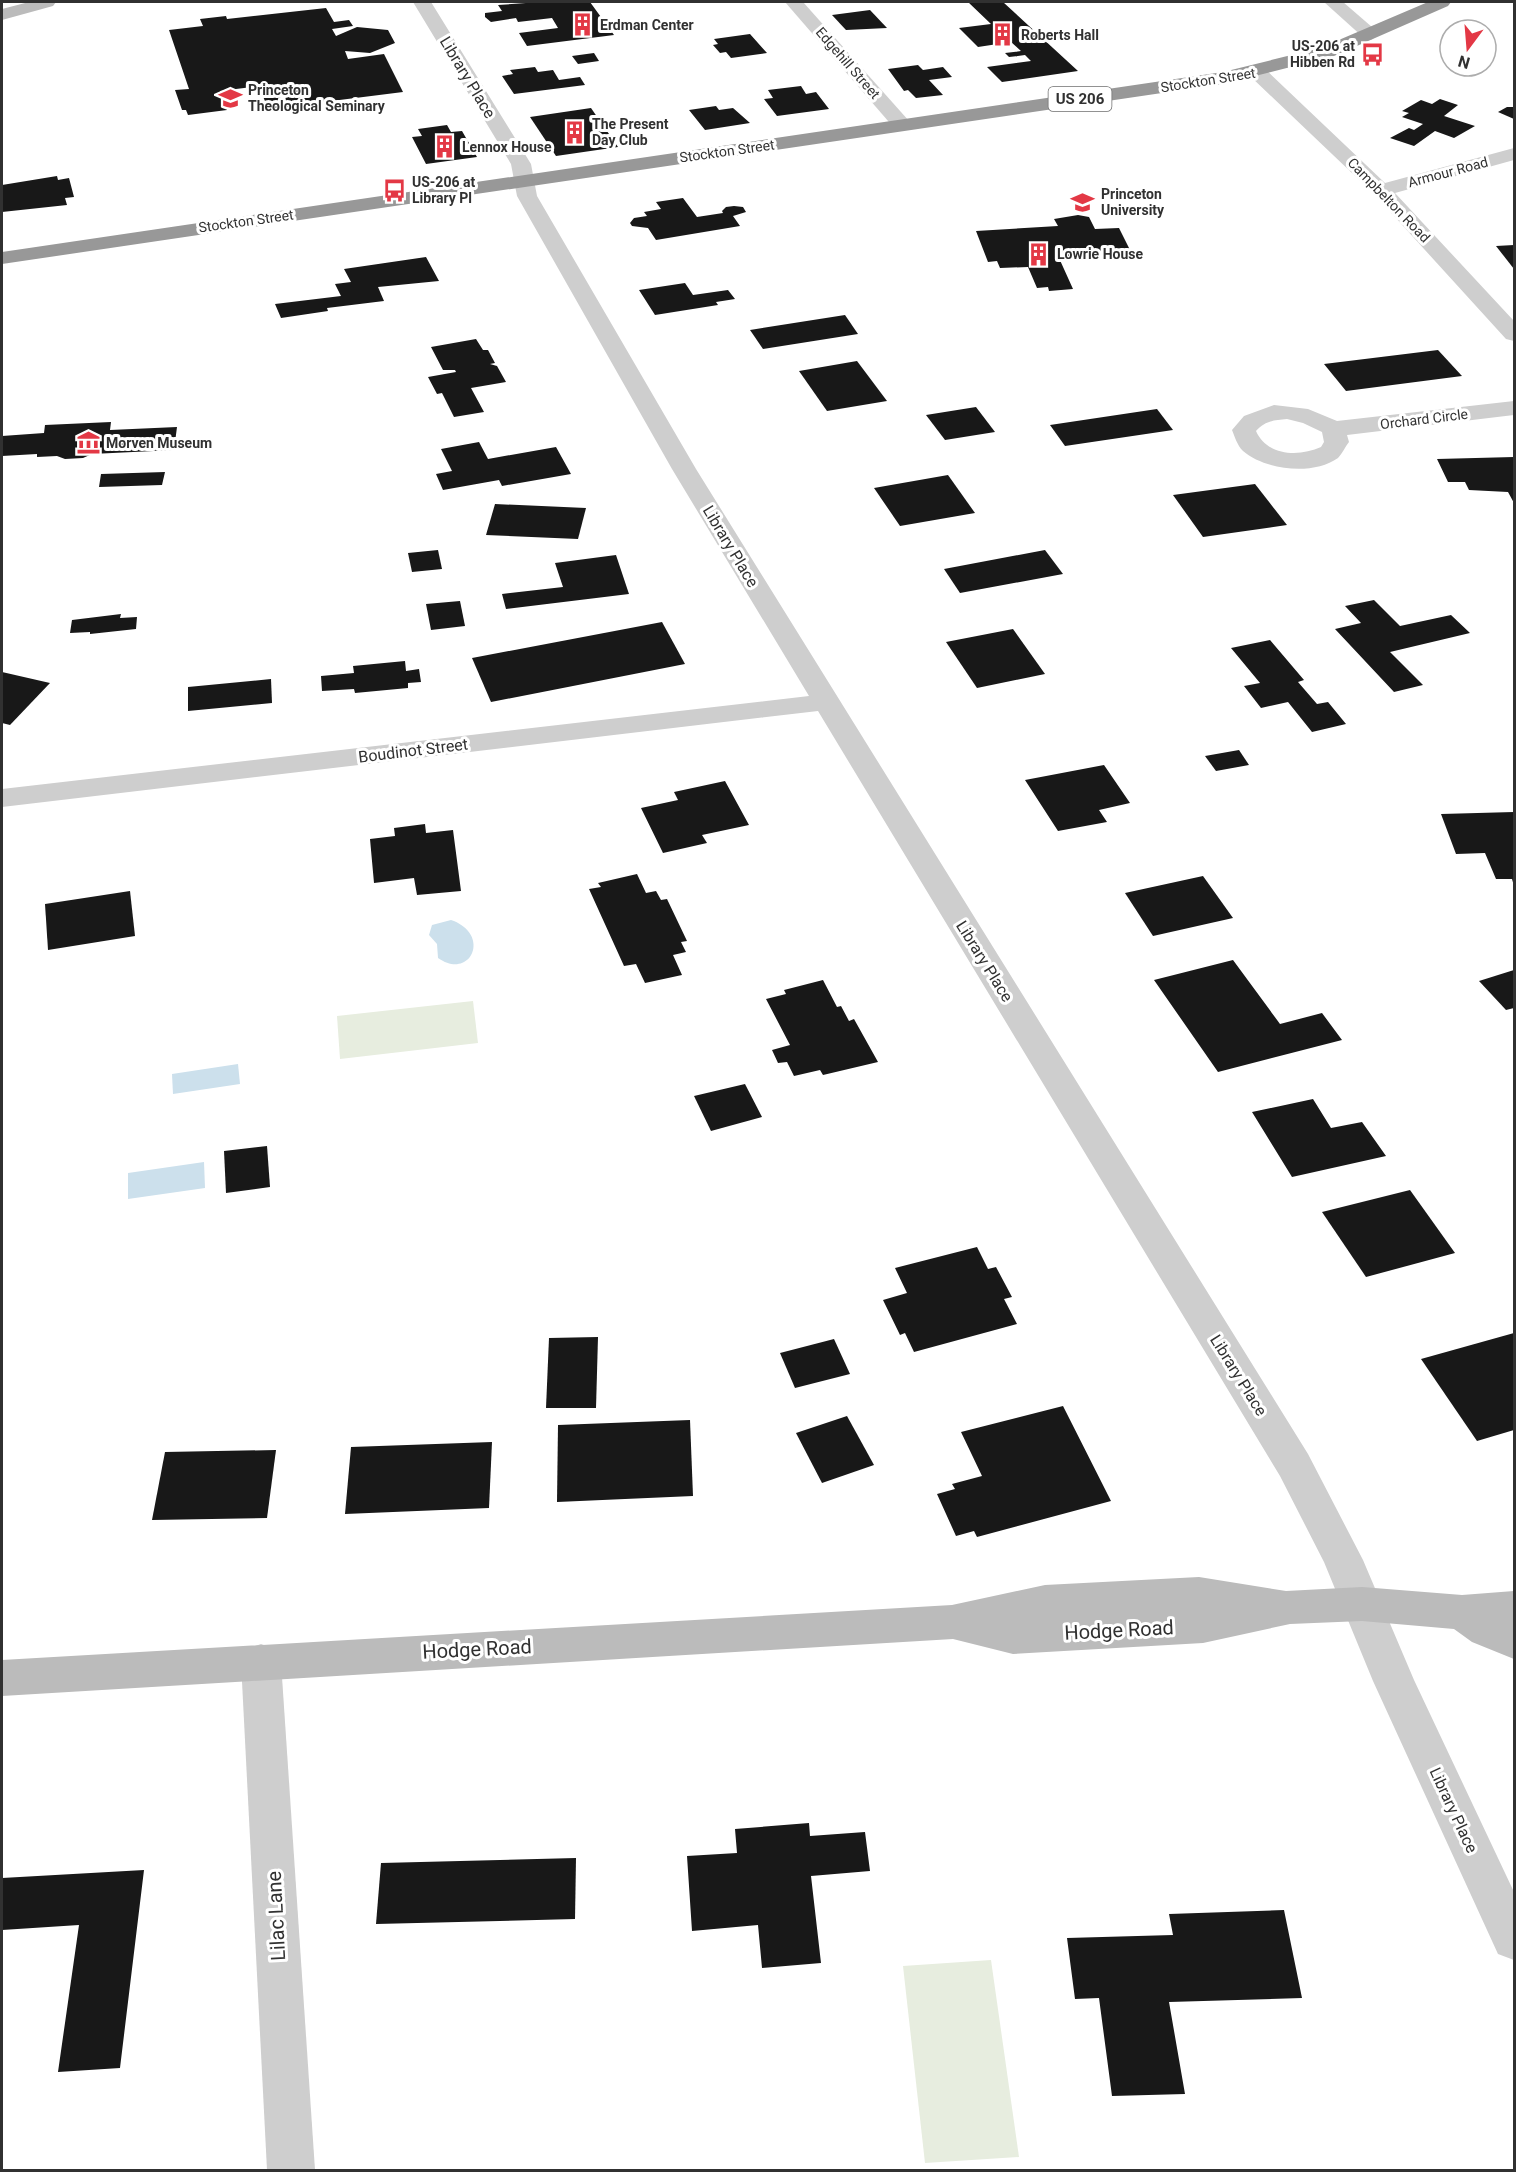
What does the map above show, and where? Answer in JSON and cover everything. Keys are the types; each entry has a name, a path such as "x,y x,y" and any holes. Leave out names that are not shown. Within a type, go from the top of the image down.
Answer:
{"highway":[{"name":"Stockton Street","path":"2,258 1257,72 1313,57 1442,2"}],"street":[{"path":"2,15 47,2"},
{"name":"Library Place","path":"422,2 521,164 527,196 662,432 825,702 1294,1465 1362,1604 1394,1681 1515,1939"},
{"name":"Edgehill Street","path":"794,2 902,125"},
{"path":"1332,2 1371,34"},
{"name":"Campbelton Road","path":"1257,72 1381,190 1515,334"},
{"name":"Armour Road","path":"1381,190 1515,154"},
{"name":"Orchard Circle","path":"1333,429 1515,408"},
{"name":"Boudinot Street","path":"2,798 825,702"},
{"name":"Hodge Road","path":"2,1678 952,1622 1013,1636 1203,1626 1288,1607 1362,1604 1462,1612 1515,1608"},
{"path":"1462,1612 1486,1630 1515,1642"},
{"name":"Lilac Lane","path":"261,1662 291,2170"}],"shaded area":[{"path":"473,1001 478,1043 340,1059 337,1016"},
{"path":"991,1960 1019,2157 925,2163 903,1966"}],"water":[{"path":"451,920 464,927 471,935 474,944 472,953 460,964 450,964 438,958 437,944 429,935 432,925"},
{"path":"238,1064 240,1084 173,1094 172,1074"},
{"path":"204,1162 205,1188 128,1199 128,1173"}],"building":[{"name":"Erdman Center","path":"590,2 614,35 527,46 519,33 558,28 552,18 518,22 516,18 491,22 485,17 485,13 502,11 498,5"},
{"name":"Roberts Hall","path":"968,2 1003,2 1078,71 1002,82 987,67 1031,61 1025,55 1009,57 1005,53 1021,51 1011,42 978,47 959,28 991,24"},
{"path":"326,8 334,22 349,20 353,26 332,29 336,36 357,27 388,30 395,43 370,53 345,51 348,59 384,54 403,92 268,109 259,86 220,91 227,110 188,115 186,110 182,110 175,90 189,89 169,30 203,26 200,19 226,16 227,19"},
{"path":"870,10 887,28 846,30 832,15"},
{"path":"750,34 767,53 731,58 726,52 720,53 713,45 718,44 714,39"},
{"path":"594,53 599,61 578,64 572,56"},
{"path":"918,65 923,70 943,67 952,77 929,80 943,95 916,98 908,90 904,91 888,69"},
{"path":"535,67 538,72 553,70 559,80 580,77 585,85 514,94 502,76 513,74 510,70"},
{"path":"801,86 806,94 816,92 829,109 777,116 764,99 773,98 768,90"},
{"path":"1440,99 1458,105 1444,116 1475,126 1454,138 1435,131 1414,146 1390,138 1409,128 1414,130 1423,124 1402,117 1409,113 1402,111 1421,100 1432,104"},
{"path":"716,106 719,110 733,108 750,123 705,130 689,110"},
{"path":"1507,107 1514,107 1514,119 1498,112"},
{"name":"The Present Day Club","path":"591,108 618,147 556,156 530,117"},
{"name":"Lennox House","path":"447,125 451,132 462,131 477,157 426,164 412,137 422,136 418,129"},
{"path":"57,176 58,180 69,178 74,197 65,198 67,205 2,212 2,185"},
{"path":"683,198 697,217 723,213 726,207 734,206 743,207 746,212 733,216 740,226 656,240 648,228 632,226 630,223 634,218 647,216 644,212 661,209 656,202"},
{"name":"Lowrie House","path":"1078,215 1089,217 1095,229 1119,228 1130,250 1059,258 1073,289 1049,291 1048,287 1037,288 1028,267 1000,268 997,261 988,262 976,231 1058,226 1054,219"},
{"path":"1514,245 1514,269 1496,246"},
{"path":"426,257 439,281 378,287 384,301 327,308 328,311 281,318 275,304 341,296 335,284 351,282 344,269"},
{"path":"685,283 693,295 728,290 735,299 716,302 718,305 655,315 639,290"},
{"path":"845,315 858,334 763,349 750,330"},
{"path":"476,339 483,350 488,350 495,363 490,364 497,366 506,382 471,388 484,412 454,417 442,393 437,394 428,377 456,372 455,370 443,370 431,347"},
{"path":"1438,350 1462,376 1346,391 1324,364"},
{"path":"857,361 887,401 827,411 799,371"},
{"path":"976,407 995,432 945,440 926,415"},
{"path":"1157,409 1173,430 1065,446 1050,425"},
{"name":"Morven Museum","path":"111,422 110,430 177,427 174,450 92,454 83,458 65,459 57,456 37,457 37,454 2,456 2,436 44,433 45,425"},
{"path":"479,442 488,459 556,447 571,474 502,486 499,480 443,490 436,474 452,471 441,449"},
{"path":"1514,457 1514,503 1508,492 1469,490 1465,482 1448,482 1437,459"},
{"path":"165,472 162,485 99,487 101,474"},
{"path":"948,475 975,513 900,526 874,488"},
{"path":"1255,484 1287,525 1203,537 1173,495"},
{"path":"495,504 586,508 578,539 486,535"},
{"path":"438,550 442,569 412,572 408,553"},
{"path":"1045,550 1063,574 960,593 944,569"},
{"path":"616,555 629,594 506,609 502,594 563,587 555,563"},
{"path":"1374,600 1400,626 1451,615 1470,633 1390,652 1423,685 1394,692 1335,629 1361,623 1345,606"},
{"path":"460,601 465,626 431,630 426,604"},
{"path":"121,614 120,618 137,617 136,629 90,634 90,632 70,633 72,620"},
{"path":"662,622 685,664 491,702 472,658"},
{"path":"1013,629 1045,674 977,688 946,642"},
{"path":"1270,640 1304,680 1298,682 1317,704 1328,702 1346,724 1312,732 1288,702 1261,708 1244,686 1260,683 1231,648"},
{"path":"405,661 406,671 419,669 421,682 408,683 408,688 355,693 354,689 322,691 321,676 354,673 353,666"},
{"path":"2,672 50,683 10,725 2,723"},
{"path":"271,679 272,703 188,711 188,687"},
{"path":"1239,750 1249,765 1216,771 1205,756"},
{"path":"1104,765 1130,803 1099,810 1107,822 1058,831 1025,780"},
{"path":"725,781 749,825 702,835 707,843 663,853 641,808 678,800 674,792"},
{"path":"1514,812 1514,886 1512,879 1496,879 1485,853 1456,854 1441,814"},
{"path":"425,824 426,833 453,830 461,891 417,895 414,878 374,883 370,839 395,836 394,828"},
{"path":"637,874 646,893 656,891 661,900 667,899 687,941 681,942 686,952 673,955 682,975 645,983 636,964 624,966 589,889 601,887 598,883"},
{"path":"1203,876 1233,918 1153,936 1125,893"},
{"path":"130,891 135,936 48,950 45,904"},
{"path":"1233,960 1280,1024 1322,1013 1342,1040 1218,1072 1154,980"},
{"path":"1514,970 1514,1008 1506,1010 1479,981"},
{"path":"823,980 837,1007 841,1006 849,1021 854,1019 878,1062 823,1075 820,1070 794,1076 787,1062 778,1063 772,1050 790,1045 766,999 786,994 784,990"},
{"path":"745,1084 762,1117 711,1131 694,1096"},
{"path":"1313,1099 1331,1128 1362,1122 1386,1156 1292,1177 1252,1112"},
{"path":"267,1146 270,1187 226,1193 224,1151"},
{"path":"1410,1190 1455,1253 1366,1277 1322,1212"},
{"path":"977,1247 988,1269 996,1267 1012,1297 1004,1299 1017,1324 914,1352 905,1333 900,1335 883,1300 907,1293 895,1268"},
{"path":"1514,1333 1514,1430 1477,1441 1421,1359"},
{"path":"598,1337 596,1408 546,1408 549,1338"},
{"path":"834,1339 850,1374 795,1388 780,1353"},
{"path":"1063,1406 1111,1501 977,1537 974,1531 956,1536 937,1494 955,1489 952,1484 982,1476 961,1432"},
{"path":"847,1416 874,1465 822,1483 796,1433"},
{"path":"690,1420 693,1496 557,1502 558,1425"},
{"path":"492,1442 489,1508 345,1514 351,1447"},
{"path":"276,1450 267,1518 152,1520 165,1452"},
{"path":"809,1823 810,1836 865,1832 870,1871 811,1876 821,1963 762,1968 758,1925 692,1931 687,1856 737,1853 735,1829"},
{"path":"576,1858 575,1919 376,1924 381,1863"},
{"path":"144,1870 120,2068 58,2072 79,1925 2,1930 2,1878"},
{"path":"1284,1910 1302,1998 1169,2002 1185,2094 1112,2096 1099,1998 1075,1999 1067,1938 1173,1935 1169,1914"}],"place":[{"name":"Erdman Center","path":"582,25"},
{"name":"Roberts Hall","path":"1003,35"},
{"name":"US-206 at Hibben Rd","path":"1373,54"},
{"name":"Princeton Theological Seminary","path":"230,98"},
{"name":"The Present Day Club","path":"574,132"},
{"name":"Lennox House","path":"444,147"},
{"name":"US-206 at Library Pl","path":"394,190"},
{"name":"Princeton University","path":"1083,202"},
{"name":"Lowrie House","path":"1039,254"},
{"name":"Morven Museum","path":"88,443"}]}
